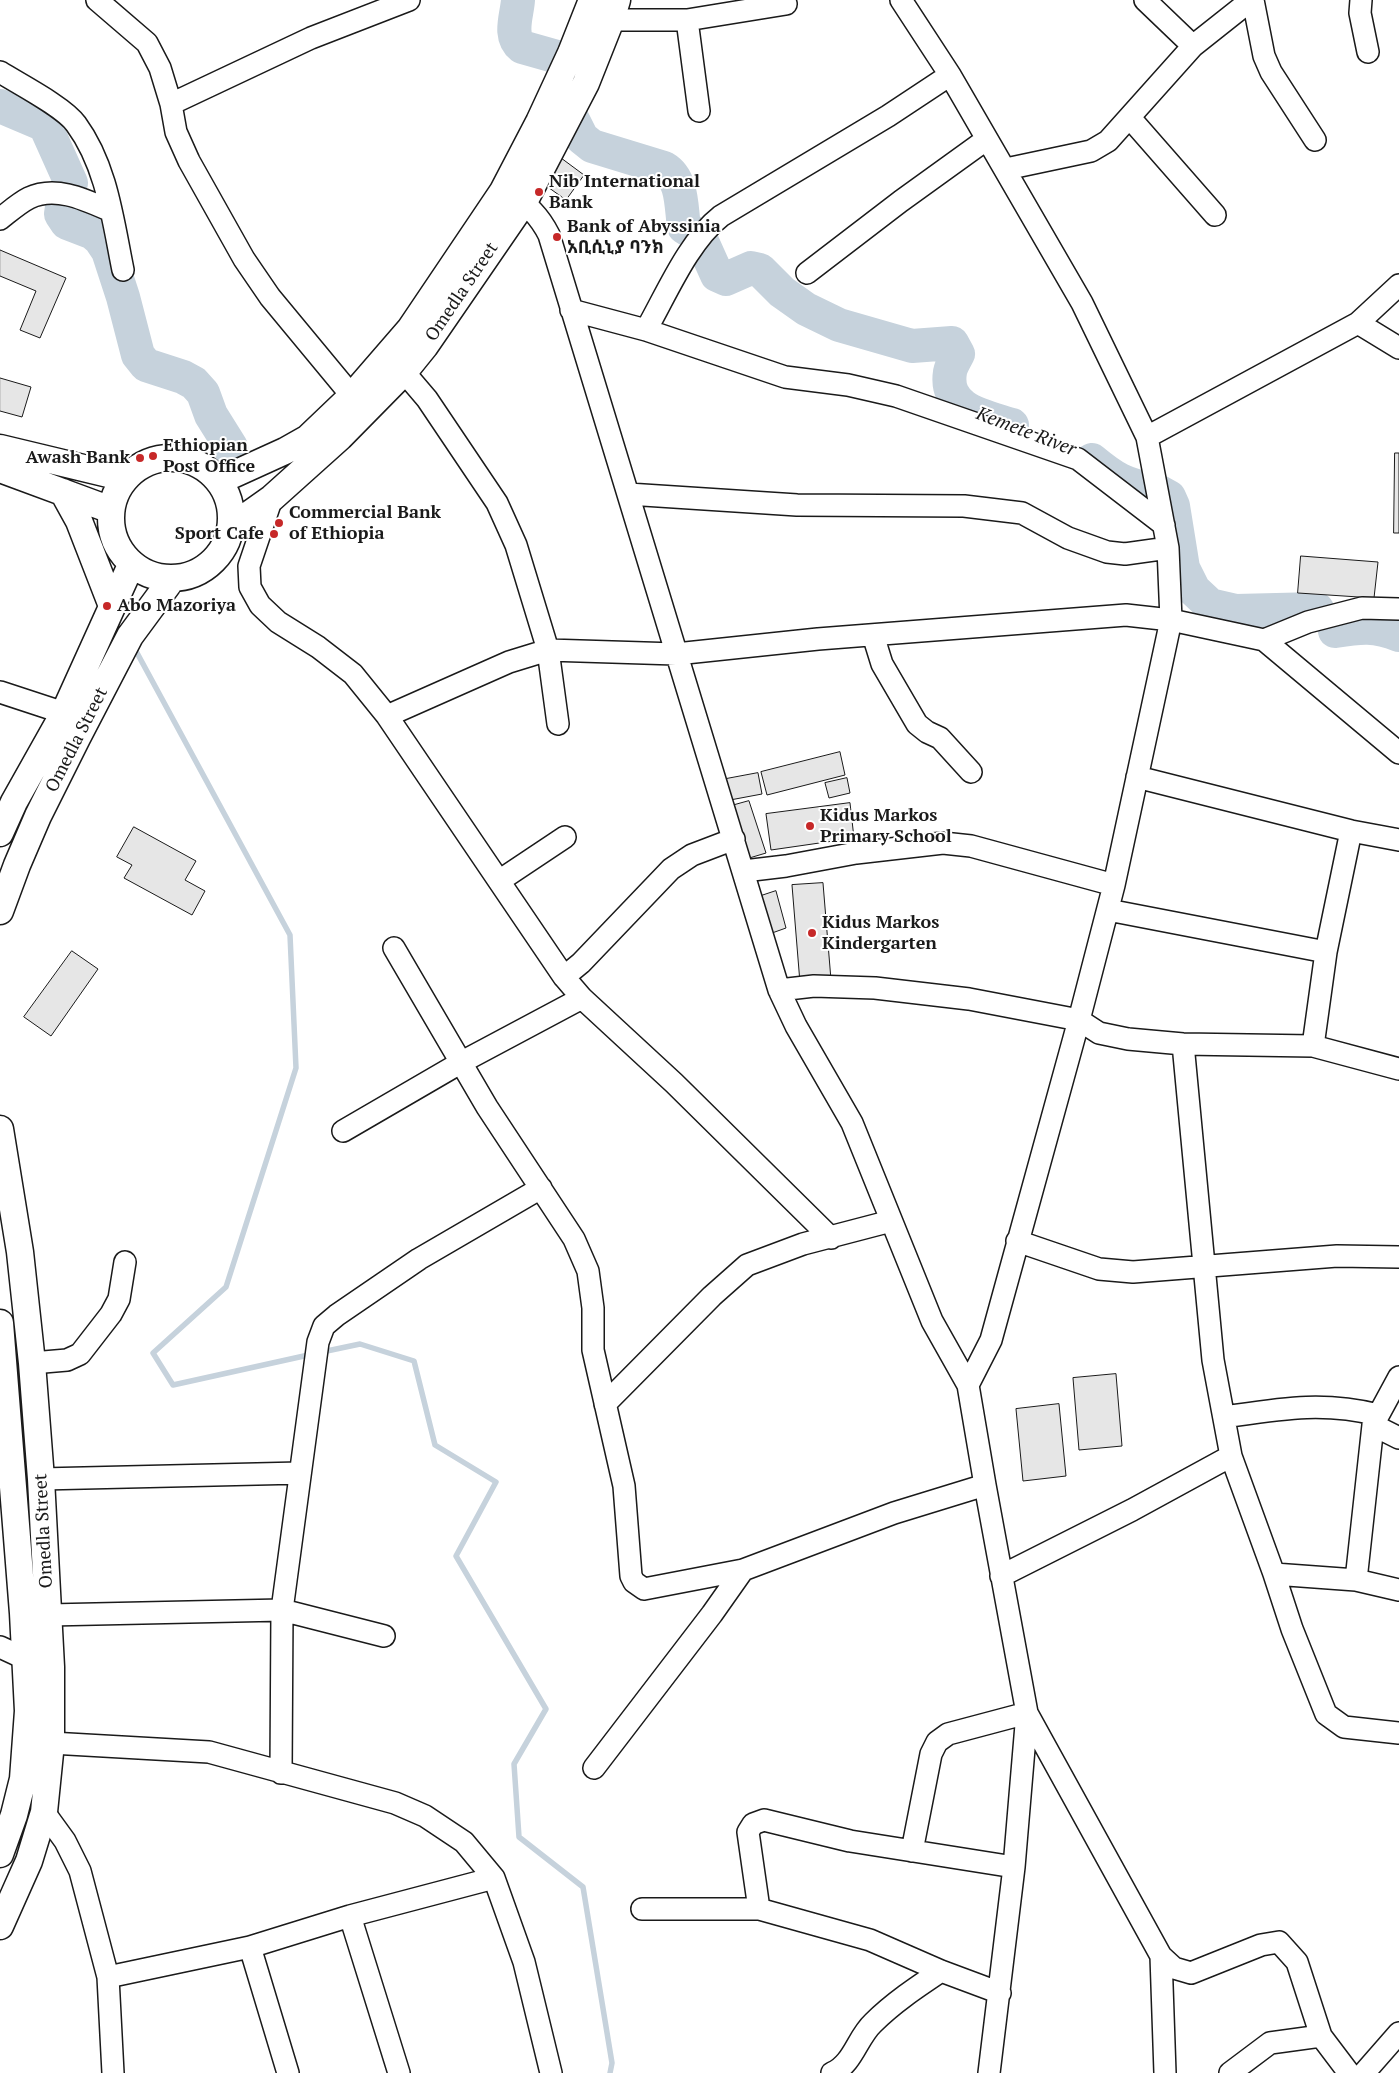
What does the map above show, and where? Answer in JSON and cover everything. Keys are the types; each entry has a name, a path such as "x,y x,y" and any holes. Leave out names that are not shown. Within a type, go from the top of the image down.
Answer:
{"main road":[{"path":"219,481 285,451 308,438 352,396 410,329 514,196 539,122 592,0"},
{"name":"Omedla Street","path":"231,527 272,498 340,437 404,372 426,346 514,196 586,83 614,10"},
{"path":"0,448 125,478"},
{"path":"162,458 183,459 203,467 219,481 230,503 231,527 226,543 216,558 204,569 188,576 172,579 157,577 131,565 118,549 111,530 110,510 116,493 125,478 142,465 162,458"},
{"path":"0,469 110,510"},
{"path":"63,492 79,521 112,606"},
{"name":"Omedla Street","path":"0,833 14,802 64,713 131,565"},
{"name":"Omedla Street","path":"0,911 38,816 77,738 130,636 172,579"},
{"name":"Omedla Street","path":"0,1129 20,1252 32,1362 41,1479 36,1614 26,1659 28,1711 23,1779 14,1815 0,1854"},
{"name":"Omedla Street","path":"0,1324 6,1492 51,1667 51,1743 44,1812 30,1861 0,1926"}],"street":[{"path":"97,0 147,43 160,68 176,132 189,161 244,259 270,296 352,396"},
{"path":"170,104 311,38 409,0"},
{"path":"901,0 950,75 1082,303 1147,438 1168,548 1171,620 1114,885 991,1340 968,1385"},
{"path":"1145,0 1193,46"},
{"path":"1006,169 1091,151 1108,141 1193,46 1252,0 1264,56 1271,72 1315,140"},
{"path":"1361,0 1360,14 1368,52"},
{"path":"614,10 687,20 786,4"},
{"path":"687,20 700,111"},
{"path":"0,72 49,102 76,123 100,167 123,270"},
{"path":"646,330 694,244 707,227 721,216 888,116 950,75"},
{"path":"1130,118 1215,215"},
{"path":"807,273 900,201 988,139"},
{"path":"0,219 29,198 52,193 76,196 111,211"},
{"path":"514,196 542,221 549,235 570,310 744,871 779,990 796,1026 852,1123 932,1321 968,1385 1001,1576 1028,1713 1014,1867 989,2073"},
{"path":"1147,438 1358,323 1399,285"},
{"path":"570,310 646,330 785,377 848,385 896,396 1078,459 1164,525"},
{"path":"1358,323 1399,348"},
{"path":"404,372 427,399 497,503 516,545 548,650 558,724"},
{"path":"628,494 797,505 964,506 1022,513 1068,538 1107,552 1125,554 1168,548"},
{"path":"272,498 249,566 250,587 260,605 278,622 318,647 353,674 387,716 564,977 582,998 674,1083 830,1238"},
{"path":"1264,640 1308,622 1362,608 1399,608"},
{"path":"387,716 509,662 548,650 676,654 818,639 1126,614 1171,620 1264,640 1399,753"},
{"path":"873,635 882,664 917,724 926,732 940,738 971,772"},
{"path":"0,692 64,713"},
{"path":"1137,777 1351,831 1399,840"},
{"path":"1313,1046 1326,952 1351,831"},
{"path":"499,881 565,837"},
{"path":"564,977 581,963 670,869 692,855 734,839"},
{"path":"744,871 864,852 943,844 971,846 1114,885"},
{"path":"1108,910 1326,952"},
{"path":"394,948 460,1063 574,1239 588,1271 593,1308 594,1350 624,1486 631,1576 634,1582 644,1589 743,1570 894,1513 985,1485"},
{"path":"779,990 814,986 875,988 969,999 1079,1020 1099,1033 1128,1039 1183,1044 1313,1046 1399,1069"},
{"path":"343,1131 460,1063 582,998"},
{"path":"1183,1044 1213,1360 1225,1417 1230,1456 1274,1574 1292,1629 1326,1714 1344,1728 1399,1734"},
{"path":"281,1773 282,1610 315,1377 318,1342 324,1326 337,1314 419,1259 541,1188"},
{"path":"605,1404 706,1303 747,1265 803,1244 891,1221"},
{"path":"1017,1241 1100,1269 1133,1272 1337,1256 1399,1257"},
{"path":"32,1362 67,1360 80,1354 112,1314 119,1298 125,1262"},
{"path":"1356,1580 1375,1420 1399,1377"},
{"path":"1225,1417 1287,1408 1333,1406 1351,1408 1375,1420 1399,1438"},
{"path":"1001,1576 1132,1510 1230,1456"},
{"path":"41,1479 300,1473"},
{"path":"594,1768 712,1614 743,1570"},
{"path":"1274,1574 1356,1580 1399,1590"},
{"path":"36,1614 282,1610 384,1636"},
{"path":"0,1647 26,1659"},
{"path":"912,1851 931,1754 937,1742 948,1734 1028,1713"},
{"path":"1028,1713 1161,1956 1174,1968 1191,1973 1261,1945 1279,1942 1297,1962 1321,2036 1349,2073"},
{"path":"51,1743 209,1752 395,1804 424,1816 464,1842 494,1878 524,1962 554,2070"},
{"path":"44,1812 65,1841 80,1871 108,1977 113,2073"},
{"path":"759,1909 748,1832 753,1824 764,1820 850,1841 1014,1867"},
{"path":"108,1977 250,1947 350,1916 494,1878"},
{"path":"642,1909 759,1909 870,1940 1000,1994"},
{"path":"350,1916 399,2073"},
{"path":"250,1947 288,2073"},
{"path":"1161,1956 1165,2073"},
{"path":"832,2073 838,2070 852,2055 871,2024 902,1997 941,1971"},
{"path":"1364,2073 1399,2033"},
{"path":"1230,2073 1270,2043 1321,2036"}],"building":[{"path":"557,155 584,175 566,200 538,180"},
{"path":"0,250 66,278 40,338 20,330 36,291 0,276"},
{"path":"0,378 31,387 22,417 0,411"},
{"path":"1395,453 1399,453 1399,533 1394,533"},
{"path":"1301,556 1378,562 1374,598 1298,593"},
{"path":"840,752 845,775 767,795 761,772"},
{"path":"758,773 762,794 730,800 726,779"},
{"path":"847,778 850,793 829,798 825,783"},
{"path":"749,801 766,853 746,859 731,806"},
{"name":"Kidus Markos Primary School","path":"850,803 854,838 771,850 766,814"},
{"path":"134,827 196,861 185,880 205,891 192,915 124,878 132,865 117,857"},
{"name":"Kidus Markos Kindergarten","path":"823,883 831,980 800,983 792,885"},
{"path":"776,891 786,928 772,933 761,896"},
{"path":"72,951 98,969 51,1036 24,1017"},
{"path":"1116,1374 1122,1446 1079,1450 1073,1378"},
{"path":"1059,1404 1066,1476 1023,1481 1016,1409"}],"waterway":[{"path":"518,0 514,32 522,47 568,60"},
{"path":"0,106 45,125 71,183"},
{"name":"Kemete River","path":"570,114 582,138 592,146 664,168 670,173 678,186 684,227 700,237 717,275 726,279 751,268 760,270 782,292 806,309 839,325 912,346 952,343 958,354 950,372 950,385 953,395 969,409 1012,425"},
{"path":"63,200 61,214 67,223 93,233 100,239 108,251 123,297 138,355 146,365 183,377 194,383 203,393 211,415 231,447 234,465"},
{"name":"Kemete River","path":"1092,460 1120,480 1153,490"},
{"path":"1160,492 1169,497 1173,506 1183,568 1194,590 1210,605 1236,611 1317,609"},
{"path":"1335,631 1367,628 1399,635"},
{"path":"136,651 290,935 296,1068 226,1287 153,1353 173,1385 313,1354"},
{"path":"322,1352 360,1344 414,1361 435,1445 496,1482 456,1556 546,1709 514,1764 519,1837 583,1887 612,2063 610,2073"}],"place":[{"name":"Nib International Bank","path":"539,192"},
{"name":"Bank of Abyssinia አቢሲኒያ ባንክ","path":"557,237"},
{"name":"Ethiopian Post Office","path":"153,456"},
{"name":"Awash Bank","path":"140,458"},
{"name":"Commercial Bank of Ethiopia","path":"279,523"},
{"name":"Sport Cafe","path":"274,534"},
{"name":"Abo Mazoriya","path":"107,606"},
{"name":"Kidus Markos Primary School","path":"810,826"},
{"name":"Kidus Markos Kindergarten","path":"812,933"}]}
